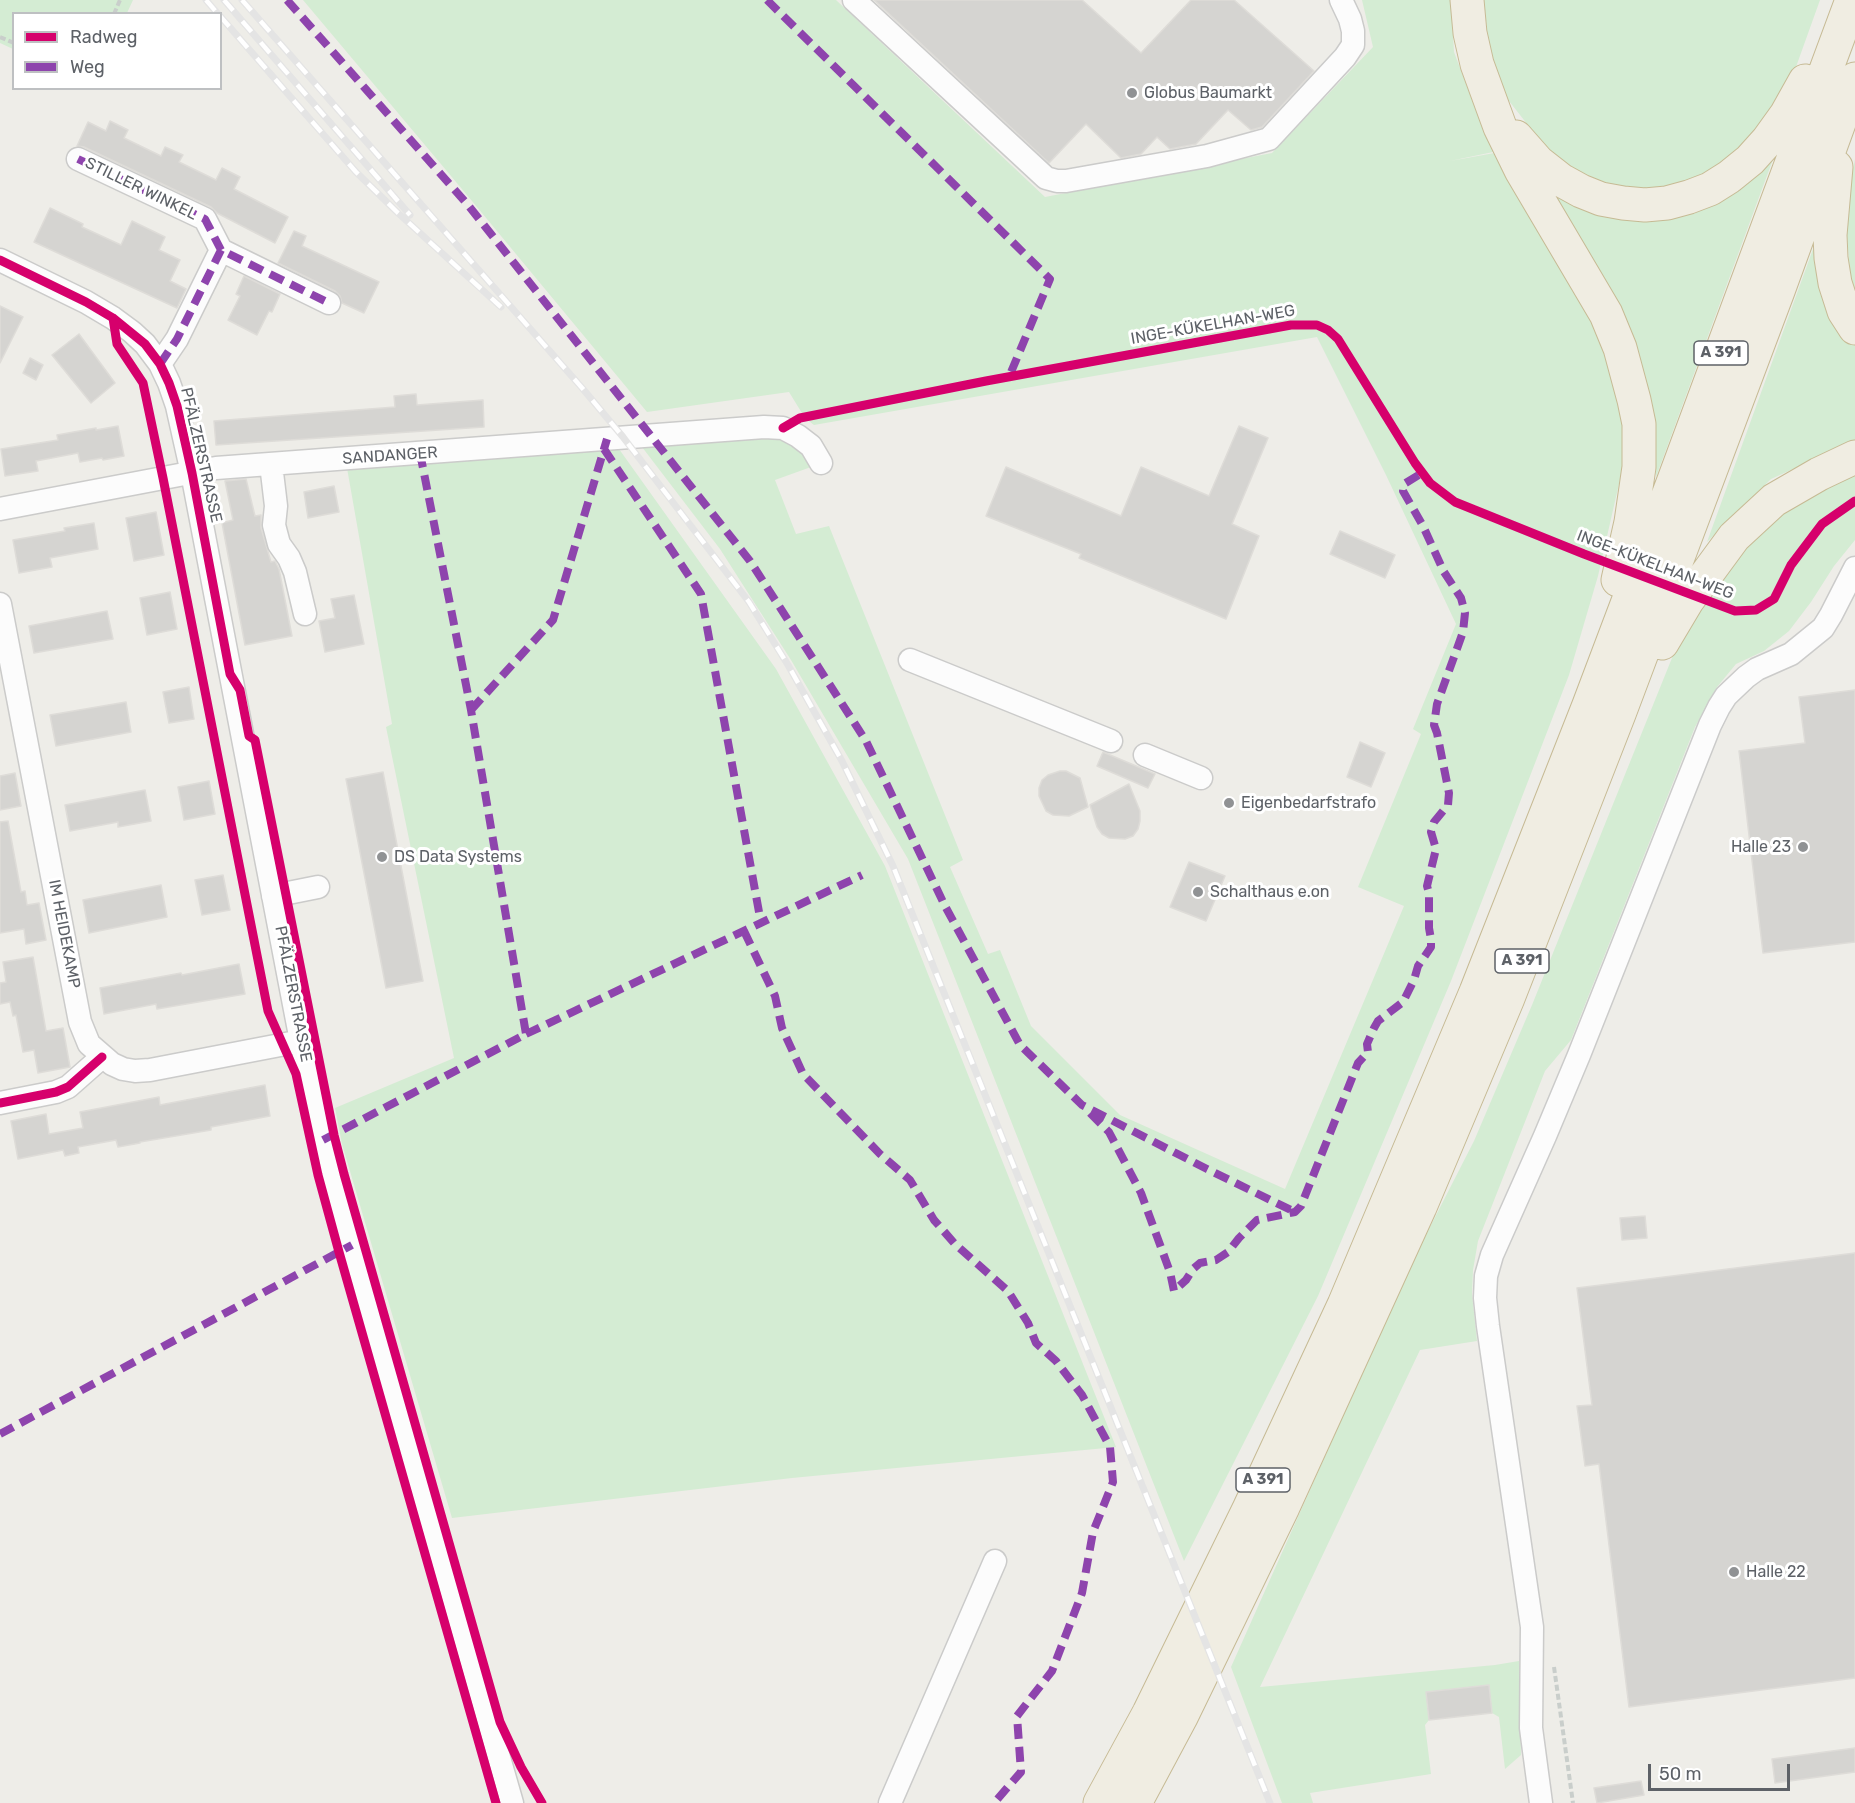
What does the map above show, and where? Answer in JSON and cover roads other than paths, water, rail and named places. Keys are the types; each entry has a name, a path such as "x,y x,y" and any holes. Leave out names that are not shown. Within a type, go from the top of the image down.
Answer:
{"highway":[{"path":"1467,0 1470,33 1477,64 1500,127 1521,170 1606,314 1628,376 1639,424 1640,467 1604,709"},
{"path":"1487,92 1501,118 1518,141 1538,162 1561,180 1602,199 1645,205 1667,203 1710,189 1750,160 1786,115 1850,0"},
{"name":"A 391","path":"1135,1803 1181,1717 1283,1507 1382,1292 1508,998 1604,709 1678,470 1850,0"},
{"path":"1851,90 1834,180 1830,235 1835,283 1844,311 1855,328"},
{"name":"A 391","path":"1100,1803 1149,1713 1239,1530 1344,1305 1476,992 1604,709 1778,291 1851,90"},
{"path":"1604,709 1734,537 1774,500 1819,474 1855,457"}],"street":[{"path":"854,0 1046,178 1057,181 1207,156 1269,139 1338,65 1353,45 1350,19 1341,0"},
{"name":"STILLER WINKEL","path":"78,159 205,219 221,250"},
{"path":"160,364 177,339 221,250 329,303"},
{"name":"PFÄLZERSTRASSE","path":"0,260 86,302 113,318 145,344 160,364 177,406 192,473 301,1041 337,1192 512,1803"},
{"name":"SANDANGER","path":"0,509 216,468 764,427 783,428 798,436 811,446 821,463"},
{"path":"271,464 276,506 274,525 279,544 295,572 305,614"},
{"path":"1541,1803 1531,1728 1532,1627 1485,1298 1486,1276 1492,1255 1575,1065 1719,707 1726,696 1746,677 1757,669 1791,654 1822,628 1855,568"},
{"name":"IM HEIDEKAMP","path":"0,604 80,1022 89,1044 102,1057 123,1069 135,1071 301,1041"},
{"path":"910,660 1111,741"},
{"path":"1145,755 1201,778"},
{"path":"273,896 318,887"},
{"path":"0,1103 56,1092 68,1087 102,1057"},
{"path":"890,1803 995,1561"}],"railway":[{"path":"206,0 216,12"},
{"path":"224,0 410,215"},
{"path":"242,0 623,437 749,602 788,665 842,761 893,866 1270,1803"},
{"path":"222,18 356,172 501,307"}],"place":[{"name":"Globus Baumarkt","path":"1132,93"},
{"name":"Eigenbedarfstrafo","path":"1229,803"},
{"name":"Halle 23","path":"1803,847"},
{"name":"DS Data Systems","path":"382,857"},
{"name":"Schalthaus e.on","path":"1198,892"},
{"name":"Halle 22","path":"1734,1572"}]}
